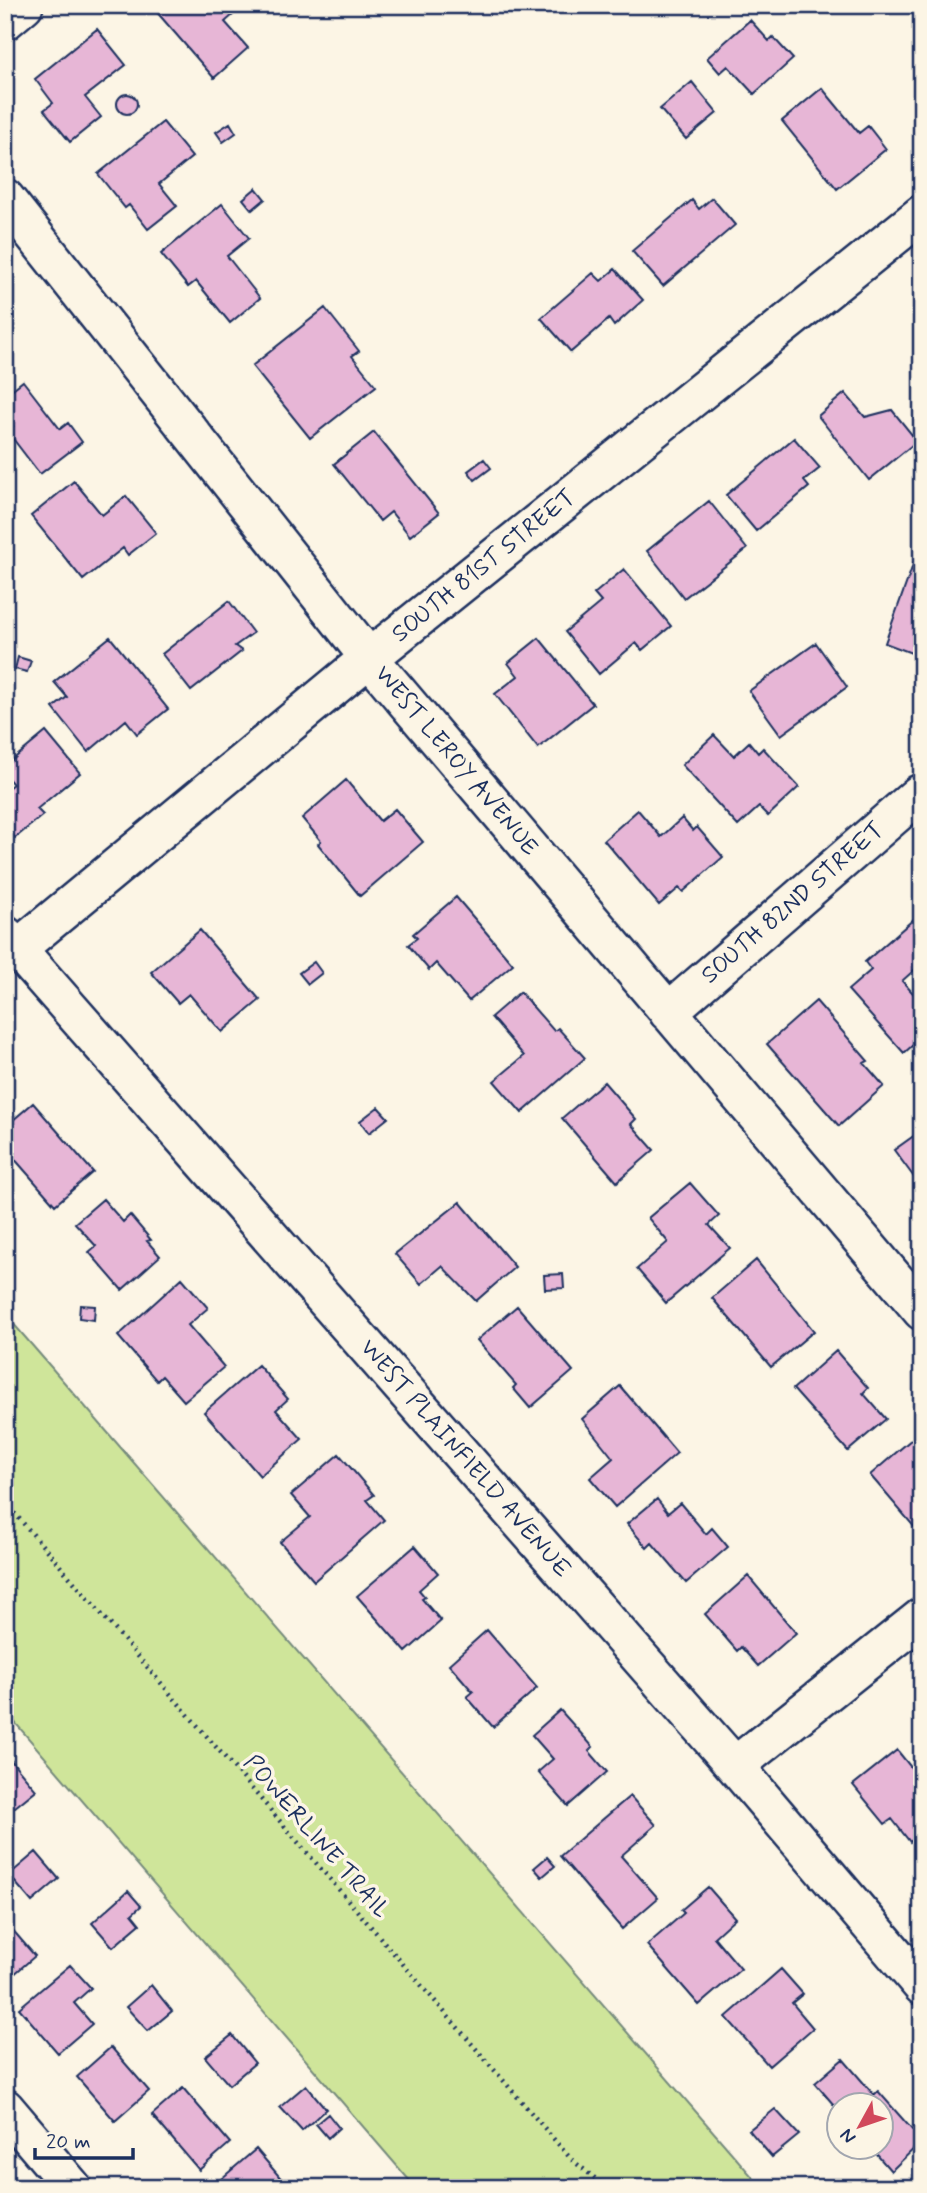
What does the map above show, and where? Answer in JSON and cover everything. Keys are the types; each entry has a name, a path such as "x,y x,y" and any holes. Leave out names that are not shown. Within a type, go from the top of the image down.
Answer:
{"street":[{"path":"5,21 24,5"},
{"name":"WEST LEROY AVENUE","path":"5,198 369,658 922,1311"},
{"name":"SOUTH 81ST STREET","path":"11,942 922,214"},
{"name":"SOUTH 82ND STREET","path":"667,1012 919,794"},
{"name":"WEST PLAINFIELD AVENUE","path":"11,942 734,1766 922,1986"},
{"path":"734,1766 922,1617"},
{"path":"5,2108 73,2188"}],"path":[{"name":"POWERLINE TRAIL","path":"5,1502 570,2159 607,2188"}],"green space":[{"path":"5,1314 762,2188 416,2188 5,1711"}],"building":[{"path":"161,5 244,5 225,22 248,48 214,78 155,10"},
{"path":"750,20 769,41 773,37 793,59 754,94 728,66 720,73 707,58"},
{"path":"97,29 126,65 85,97 101,117 70,142 44,110 53,103 35,79"},
{"path":"692,82 717,113 686,139 660,109"},
{"path":"822,88 859,133 868,126 886,149 837,189 782,121"},
{"path":"127,94 134,97 137,104 134,111 127,114 120,111 117,104 120,97"},
{"path":"163,122 192,157 159,184 177,206 148,229 129,205 125,208 98,174"},
{"path":"230,123 236,133 223,142 216,132"},
{"path":"256,188 265,199 252,210 243,199"},
{"path":"712,198 735,225 663,286 632,251 692,200 699,209"},
{"path":"222,204 249,238 227,256 260,298 230,323 196,281 188,287 161,254"},
{"path":"615,269 643,300 614,326 609,319 571,352 541,318 593,273 601,281"},
{"path":"325,308 359,351 352,356 376,386 310,438 252,366"},
{"path":"23,381 60,429 68,423 82,442 40,474 7,431 13,426 5,416 5,395"},
{"path":"845,393 865,417 892,410 917,441 869,480 818,416"},
{"path":"374,432 439,513 410,536 391,512 380,521 334,464"},
{"path":"794,438 820,468 804,481 809,487 756,531 726,495"},
{"path":"484,459 491,468 475,480 468,471"},
{"path":"74,481 102,515 126,496 156,533 128,555 123,548 83,580 31,516"},
{"path":"709,501 747,549 684,598 647,551"},
{"path":"914,562 922,565 922,657 885,643"},
{"path":"624,569 671,626 642,650 636,643 599,674 565,632 601,602 594,594"},
{"path":"229,601 253,633 235,646 242,651 191,691 162,654"},
{"path":"110,637 168,709 137,734 126,720 88,752 53,708 67,697 54,682"},
{"path":"539,638 593,704 538,748 495,694 518,676 508,663"},
{"path":"816,643 847,687 781,735 749,691"},
{"path":"18,657 31,661 27,672 15,669"},
{"path":"46,732 80,773 37,809 43,815 15,838 5,826 5,790 13,784 5,775 5,766"},
{"path":"714,735 734,756 749,742 758,753 763,748 799,787 768,816 759,807 738,826 682,765"},
{"path":"346,780 380,821 395,809 423,842 360,896 318,844 321,841 302,818"},
{"path":"638,810 661,837 682,818 693,831 697,827 723,857 683,892 679,888 659,905 604,840"},
{"path":"456,897 513,964 469,1001 436,963 429,970 408,945 417,938 413,934"},
{"path":"915,918 922,927 922,963 902,981 922,1003 922,1037 904,1053 848,990 871,970 865,962"},
{"path":"200,930 260,1000 222,1032 189,994 178,1003 151,972"},
{"path":"314,962 322,973 308,984 299,973"},
{"path":"520,992 554,1031 558,1028 585,1058 522,1113 494,1081 524,1056 491,1017"},
{"path":"816,1001 868,1061 864,1063 884,1086 839,1126 767,1044"},
{"path":"604,1082 636,1119 631,1124 654,1150 617,1182 562,1118"},
{"path":"33,1103 93,1172 55,1205 5,1148 5,1127"},
{"path":"378,1107 388,1118 369,1133 360,1121"},
{"path":"922,1130 922,1188 894,1150"},
{"path":"690,1183 719,1216 709,1225 730,1248 666,1303 637,1269 668,1242 648,1218"},
{"path":"103,1199 123,1222 130,1215 151,1240 147,1241 160,1256 122,1290 89,1252 96,1246 75,1223"},
{"path":"460,1202 515,1267 476,1301 442,1266 421,1284 395,1254"},
{"path":"756,1260 814,1331 771,1367 712,1298"},
{"path":"563,1274 564,1288 545,1289 544,1275"},
{"path":"182,1278 208,1308 188,1325 224,1367 184,1401 162,1376 157,1381 118,1336"},
{"path":"80,1305 95,1306 94,1320 79,1318"},
{"path":"517,1306 573,1371 530,1408 513,1388 516,1385 477,1340"},
{"path":"836,1351 868,1388 863,1393 886,1419 848,1451 793,1389"},
{"path":"258,1365 288,1399 276,1410 302,1439 260,1476 204,1412"},
{"path":"620,1386 677,1453 615,1507 590,1478 613,1458 582,1419"},
{"path":"912,1439 922,1450 922,1536 870,1475"},
{"path":"339,1454 374,1495 367,1500 384,1520 314,1581 280,1542 310,1517 291,1495"},
{"path":"657,1499 668,1513 680,1503 706,1534 712,1528 728,1547 686,1583 652,1543 647,1548 627,1524"},
{"path":"415,1546 438,1573 419,1590 425,1597 422,1599 441,1621 406,1652 357,1596"},
{"path":"748,1576 796,1633 758,1666 741,1647 737,1651 705,1614"},
{"path":"487,1630 537,1688 493,1727 467,1697 473,1692 449,1664"},
{"path":"560,1710 593,1747 589,1751 607,1772 568,1806 538,1772 553,1759 532,1735"},
{"path":"897,1750 922,1781 922,1832 910,1842 892,1819 885,1824 853,1785"},
{"path":"9,1758 36,1790 9,1812 5,1808 5,1761"},
{"path":"630,1796 656,1825 621,1856 658,1898 622,1929 560,1856"},
{"path":"36,1852 59,1879 32,1902 9,1875"},
{"path":"547,1857 555,1866 542,1877 534,1868"},
{"path":"708,1887 735,1918 714,1937 741,1969 699,2005 647,1945 684,1913 681,1910"},
{"path":"128,1891 141,1906 132,1914 140,1924 113,1947 92,1923"},
{"path":"5,1921 35,1956 5,1982"},
{"path":"70,1965 91,1988 74,2003 92,2024 58,2053 19,2008"},
{"path":"781,1969 803,1994 792,2003 813,2028 769,2066 726,2017"},
{"path":"151,1985 172,2011 148,2031 126,2007"},
{"path":"232,2035 255,2063 229,2085 205,2057"},
{"path":"111,2047 149,2091 115,2121 77,2077"},
{"path":"843,2059 871,2092 825,2092 825,2095 815,2083"},
{"path":"306,2085 326,2109 302,2131 280,2107"},
{"path":"183,2088 230,2143 199,2170 152,2115"},
{"path":"775,2109 799,2135 772,2157 749,2130"},
{"path":"895,2110 922,2141 891,2171 883,2162 895,2162"},
{"path":"328,2114 339,2128 328,2138 316,2124"},
{"path":"256,2149 289,2188 229,2188 221,2179"}]}
